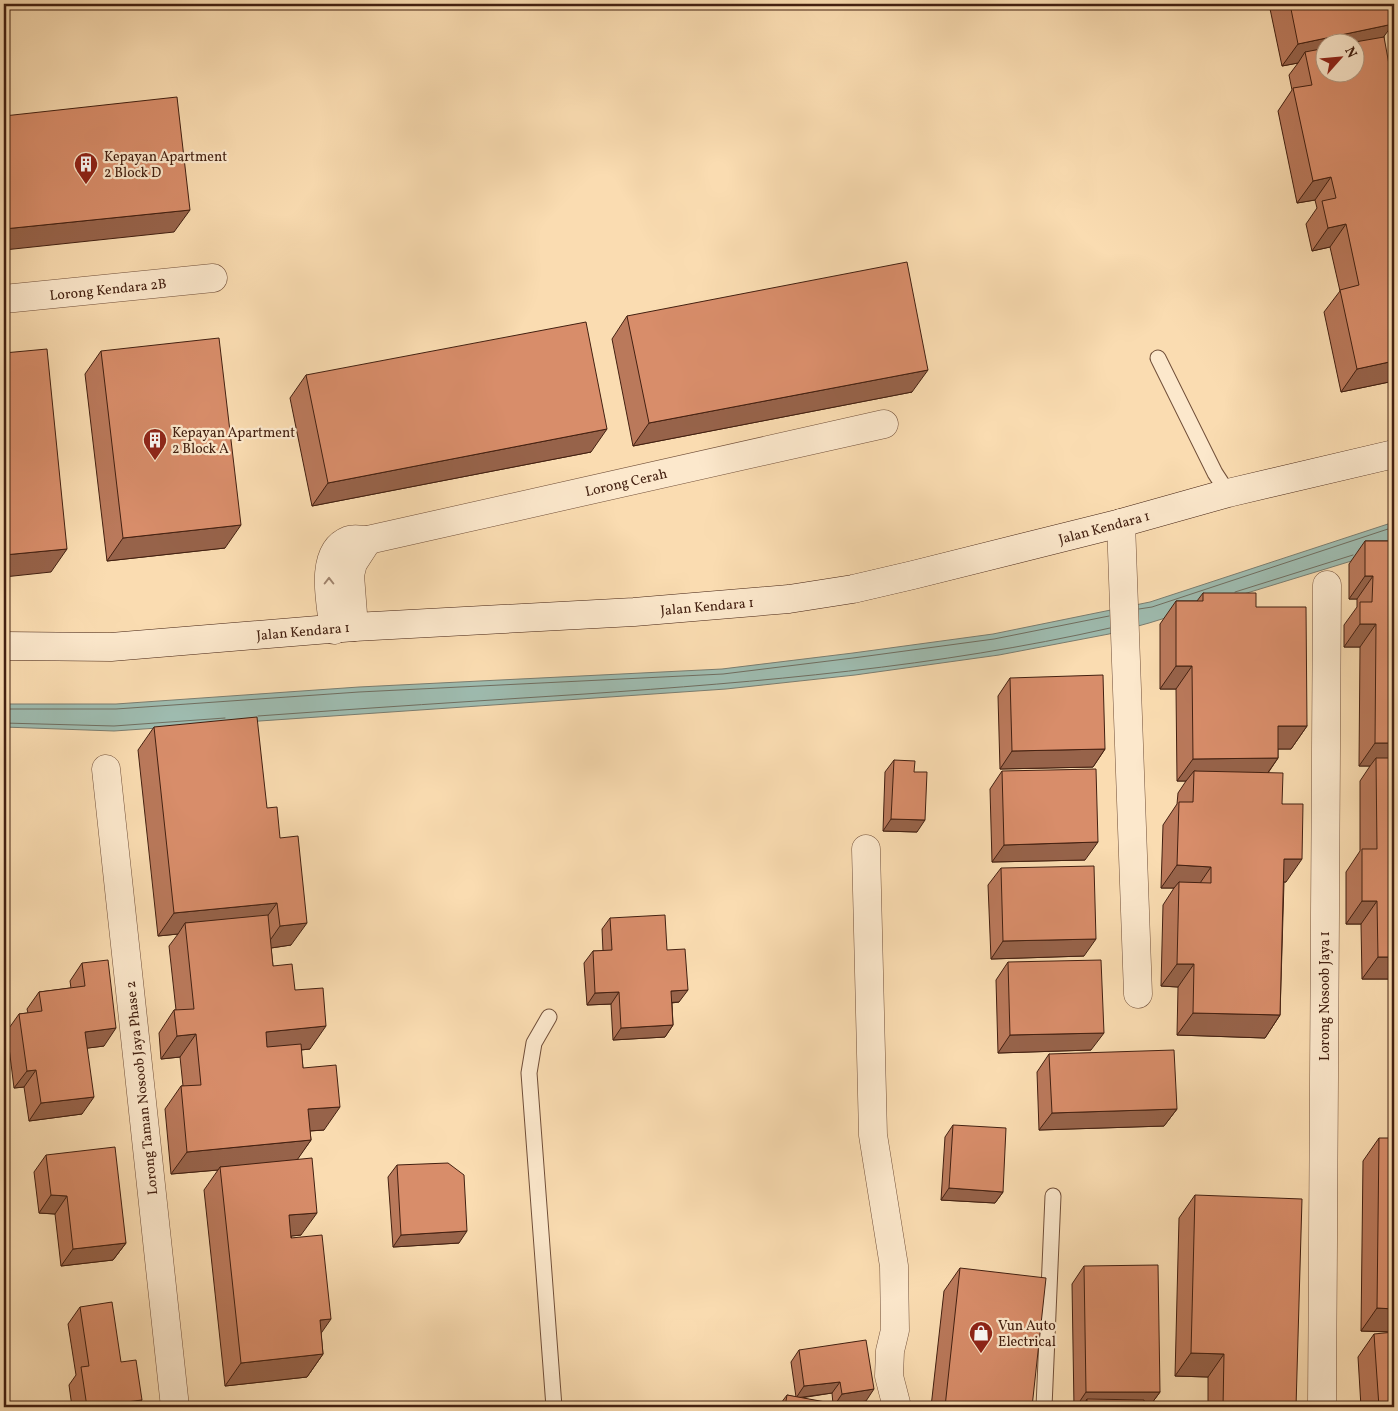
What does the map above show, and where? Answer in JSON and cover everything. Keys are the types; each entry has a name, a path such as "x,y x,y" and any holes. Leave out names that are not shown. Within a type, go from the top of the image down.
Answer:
{"street":[{"name":"Lorong Kendara 2B","path":"4,299 213,278"},
{"name":"Lorong Cerah","path":"344,628 353,563 368,540 884,424"},
{"name":"Jalan Kendara 1","path":"4,646 111,646 344,628 634,612 789,599 853,589 914,575 1121,523 1228,493 1394,454"},
{"path":"1121,523 1138,994"},
{"name":"Lorong Nosoob Jaya 1","path":"1322,1407 1327,585"},
{"name":"Lorong Taman Nosoob Jaya Phase 2","path":"106,769 175,1407"},
{"path":"866,849 874,1135 894,1266 895,1330 890,1351 889,1376 897,1407"}],"lane":[{"path":"1158,358 1228,493"},
{"path":"549,1017 534,1042 529,1073 554,1407"},
{"path":"1044,1407 1053,1196"}],"water":[{"path":"1394,522 1394,548 1109,634 999,655 855,675 726,689 114,731 4,727 4,704 116,704 359,687 722,669 993,634 1150,602"}],"building":[{"path":"1290,4 1389,4 1393,24 1355,32 1316,32 1316,40 1298,44"},
{"path":"1384,37 1390,70 1394,70 1394,361 1357,369 1340,290 1359,285 1346,224 1328,228 1322,201 1336,198 1331,177 1313,181 1293,88 1312,85 1305,52 1316,50 1316,82 1366,82 1366,40"},
{"name":"Kepayan Apartment 2 Block D","path":"177,97 190,210 4,229 4,116"},
{"path":"907,262 928,370 649,423 627,316"},
{"path":"586,322 607,429 328,483 306,375"},
{"name":"Kepayan Apartment 2 Block A","path":"219,338 241,525 123,538 101,351"},
{"path":"47,349 67,549 4,555 4,353"},
{"path":"1365,541 1394,541 1394,743 1375,743 1376,624 1360,624 1360,602 1372,602 1373,576 1365,576"},
{"path":"1203,593 1256,593 1256,607 1306,607 1307,726 1278,726 1278,758 1193,759 1192,666 1176,666 1176,601 1203,601"},
{"path":"1103,675 1105,749 1012,751 1010,678"},
{"path":"257,717 267,808 277,807 280,838 298,836 307,923 280,926 277,903 174,913 154,727"},
{"path":"1376,758 1394,758 1394,957 1378,957 1377,901 1362,901 1362,849 1377,849"},
{"path":"894,760 915,761 914,772 927,772 925,820 891,819"},
{"path":"1096,769 1098,842 1004,845 1002,771"},
{"path":"1194,771 1283,773 1282,804 1303,804 1302,859 1284,859 1280,1015 1193,1013 1194,964 1177,964 1179,882 1211,883 1211,867 1177,865 1179,802 1193,802"},
{"path":"1094,866 1096,939 1003,941 1001,868"},
{"path":"268,915 273,966 292,964 295,990 323,988 326,1026 266,1032 267,1047 301,1044 303,1068 336,1065 340,1107 308,1109 311,1140 187,1152 181,1086 201,1085 196,1034 177,1036 174,1010 194,1009 185,923"},
{"path":"665,915 667,950 685,949 688,990 671,991 673,1025 621,1028 619,992 595,993 593,951 612,950 610,918"},
{"path":"108,960 116,1028 85,1032 94,1097 41,1103 36,1070 27,1071 19,1014 42,1011 39,992 85,986 82,963"},
{"path":"1101,960 1104,1033 1010,1035 1008,962"},
{"path":"1174,1050 1177,1109 1052,1113 1049,1054"},
{"path":"953,1125 1006,1128 1003,1192 949,1188"},
{"path":"1379,1138 1394,1138 1394,1309 1377,1308"},
{"path":"115,1147 126,1243 73,1249 67,1196 51,1195 46,1155"},
{"path":"312,1158 317,1213 289,1215 291,1238 322,1235 331,1319 320,1320 323,1354 241,1363 220,1167"},
{"path":"448,1163 464,1175 467,1231 401,1235 397,1165"},
{"path":"1195,1195 1302,1199 1296,1407 1223,1407 1224,1354 1191,1353"},
{"path":"1158,1265 1160,1392 1086,1392 1084,1266"},
{"name":"Vun Auto Electrical","path":"960,1268 1046,1278 1032,1407 945,1407"},
{"path":"112,1302 121,1362 136,1360 142,1400 87,1407 81,1367 89,1366 80,1307"},
{"path":"1394,1332 1394,1407 1379,1407 1374,1334"},
{"path":"866,1340 874,1389 842,1394 840,1382 804,1386 799,1350"},
{"path":"787,1395 853,1407 785,1407"},
{"path":"1087,1399 1144,1400 1144,1407 1087,1407"}],"place":[{"name":"Kepayan Apartment 2 Block D","path":"86,185"},
{"name":"Kepayan Apartment 2 Block A","path":"155,461"},
{"name":"Vun Auto Electrical","path":"981,1354"}]}
